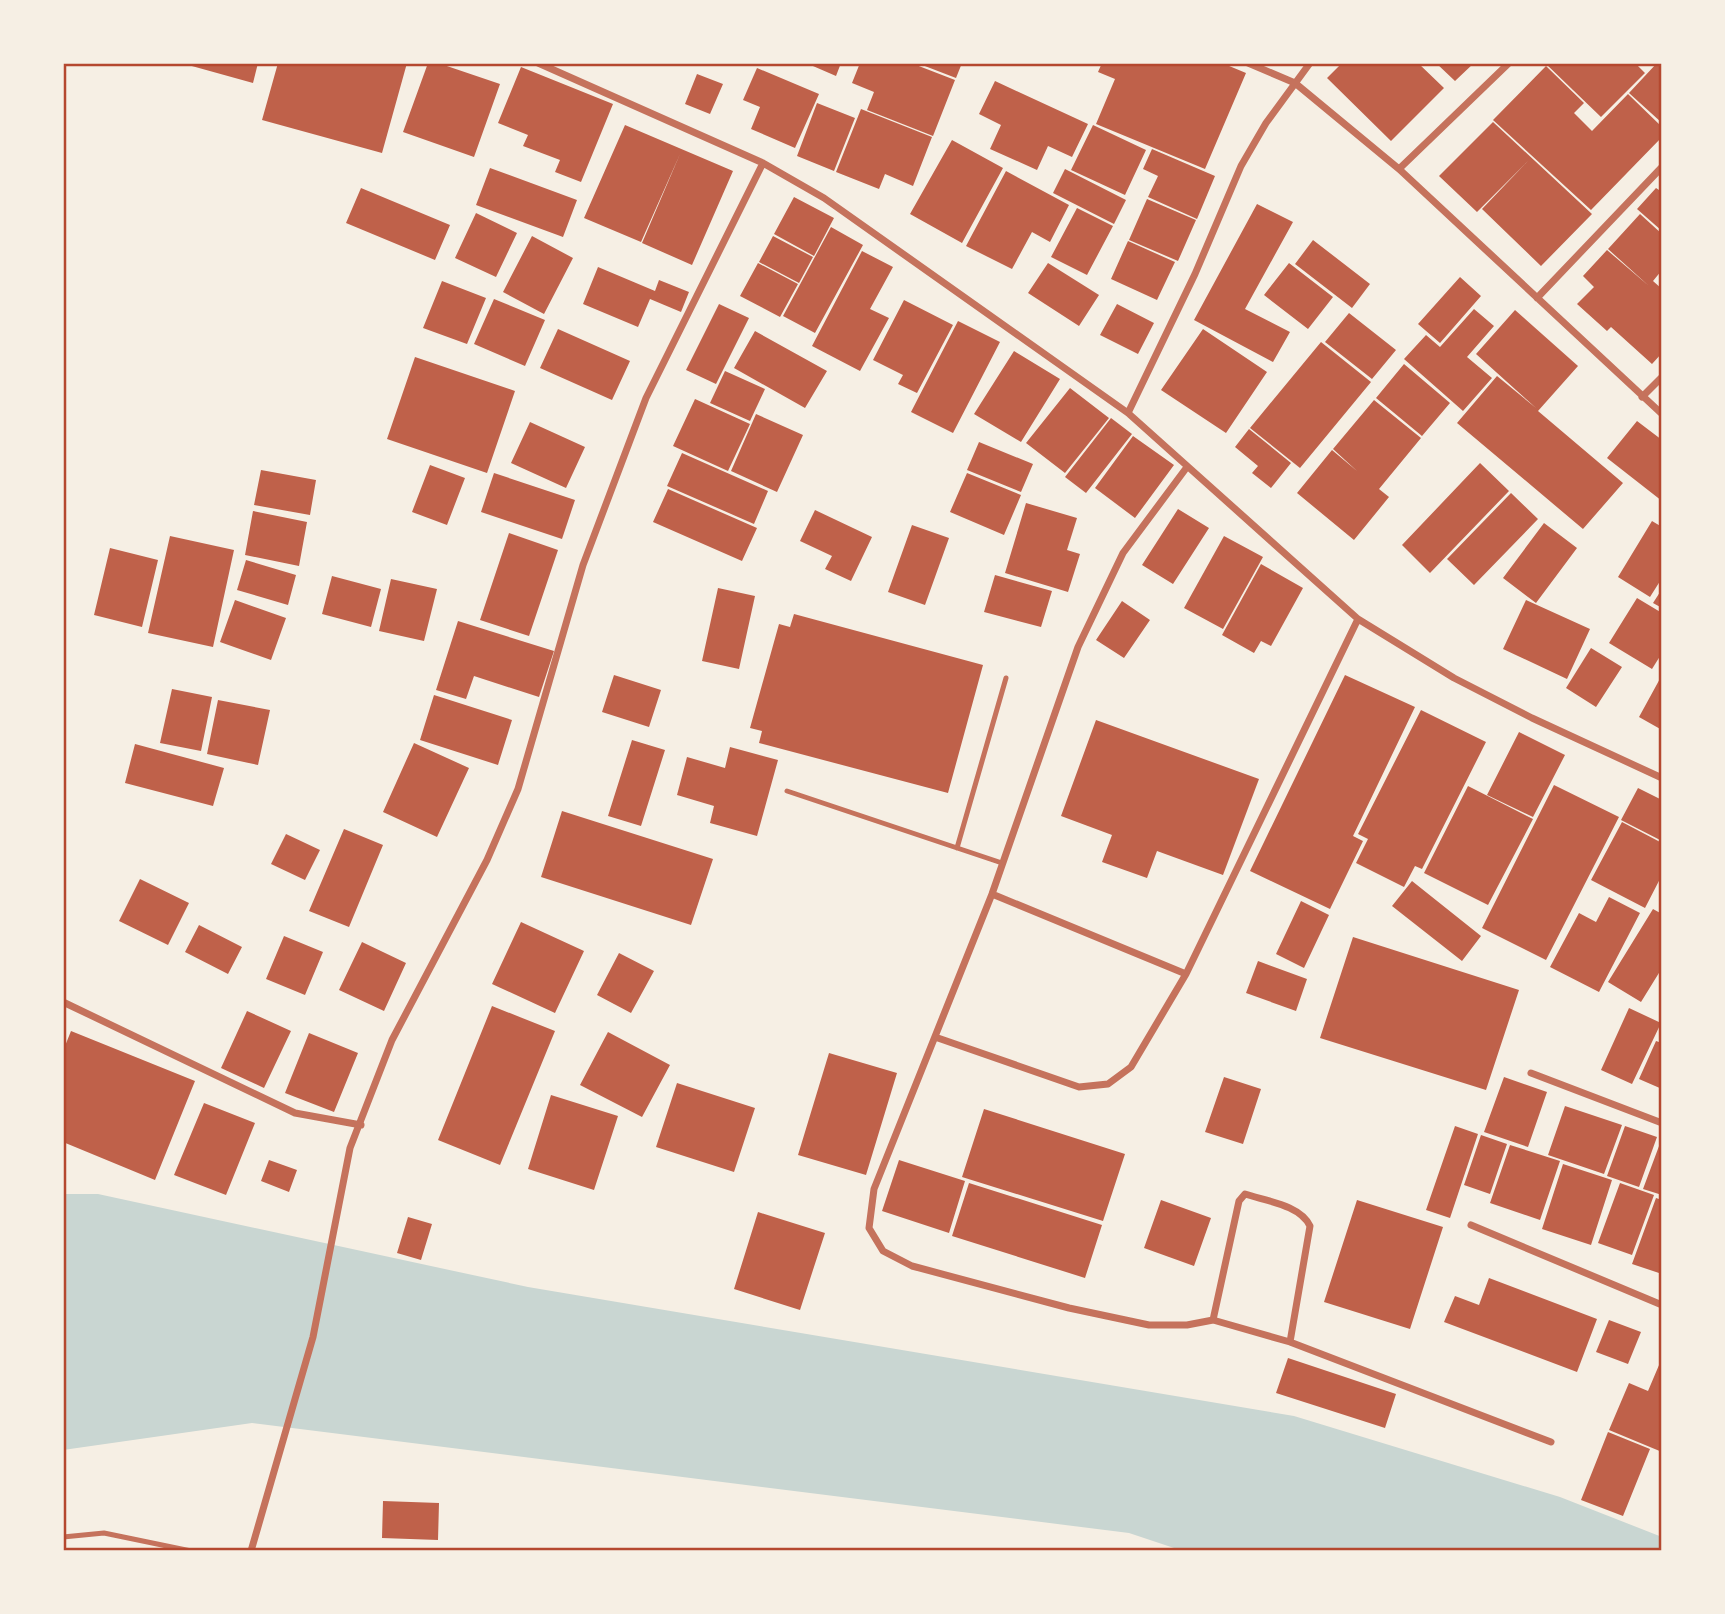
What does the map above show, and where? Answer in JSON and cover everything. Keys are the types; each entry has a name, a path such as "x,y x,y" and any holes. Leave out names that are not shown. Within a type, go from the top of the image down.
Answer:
{"street":[{"path":"538,63 763,163 824,198 1128,413 1358,619 1454,678 1532,718 1662,778"},
{"path":"1248,63 1295,83 1399,169 1662,414"},
{"path":"1128,413 1195,274 1241,166 1266,123 1310,63"},
{"path":"1399,169 1509,63"},
{"path":"251,1551 313,1337 350,1148 393,1040 487,860 518,789 583,565 646,398 763,163"},
{"path":"1537,298 1662,167"},
{"path":"1642,397 1662,377"},
{"path":"1187,467 1123,553 1078,647 992,894 874,1189 869,1228 883,1251 912,1266 1069,1308 1149,1325 1188,1325 1213,1320 1290,1342 1551,1442"},
{"path":"935,1037 1079,1087 1108,1084 1131,1068 1186,974 1358,619"},
{"path":"992,894 1186,974"},
{"path":"63,1002 295,1113 361,1125"},
{"path":"1531,1073 1662,1123"},
{"path":"1213,1320 1239,1201 1245,1195 1297,1211 1306,1217 1310,1226 1290,1342"},
{"path":"1471,1225 1662,1305"}],"lane":[{"path":"957,848 1006,678"},
{"path":"787,791 1002,863"},
{"path":"63,1537 104,1533 191,1551"}],"shaded area":[{"path":"63,1194 98,1194 528,1287 1294,1416 1560,1497 1662,1537 1662,1551 1183,1551 1129,1533 252,1423 63,1450"}],"building":[{"path":"181,63 258,63 253,83"},
{"path":"278,63 407,63 382,153 262,120"},
{"path":"428,63 438,63 500,84 474,157 403,132"},
{"path":"806,63 841,63 836,76"},
{"path":"860,63 911,63 955,80 933,136 867,110 874,92 852,83"},
{"path":"917,63 962,63 956,78"},
{"path":"1102,63 1222,63 1246,73 1205,169 1096,124 1115,79 1098,72"},
{"path":"1342,63 1418,63 1444,88 1391,141 1327,78"},
{"path":"1436,63 1474,63 1455,81"},
{"path":"1545,63 1635,63 1645,73 1601,117"},
{"path":"1657,63 1662,63 1662,123 1629,93"},
{"path":"1546,66 1584,103 1574,113 1592,131 1628,94 1662,127 1662,137 1591,210 1493,120"},
{"path":"521,67 613,104 581,182 555,172 560,160 523,146 528,135 498,123"},
{"path":"757,68 819,94 795,148 751,129 760,107 743,100"},
{"path":"697,74 723,84 710,114 685,104"},
{"path":"995,81 1088,124 1072,157 1048,146 1037,170 990,149 1001,125 979,114"},
{"path":"817,103 855,118 834,171 797,156"},
{"path":"861,109 932,137 913,186 885,174 879,189 836,172"},
{"path":"1493,122 1592,214 1541,266 1482,209 1528,161 1477,212 1439,176"},
{"path":"625,125 733,171 692,265 642,243 680,154 641,242 584,218"},
{"path":"1093,125 1146,150 1125,195 1071,170"},
{"path":"952,140 1003,168 962,243 910,214"},
{"path":"1152,149 1215,176 1197,219 1148,197 1158,176 1143,169"},
{"path":"490,168 577,200 563,237 476,205"},
{"path":"1065,169 1126,200 1114,224 1053,193"},
{"path":"1006,171 1069,205 1050,242 1032,232 1012,269 966,246"},
{"path":"1662,186 1662,231 1637,209 1656,188 1659,190"},
{"path":"361,188 450,225 435,260 346,223"},
{"path":"794,197 834,218 814,256 774,234"},
{"path":"1147,199 1196,220 1178,261 1129,240"},
{"path":"1257,204 1293,222 1245,309 1290,332 1273,362 1194,320"},
{"path":"1077,208 1113,226 1087,275 1051,257"},
{"path":"476,213 517,233 496,277 455,258"},
{"path":"1640,214 1662,234 1662,270 1653,281 1662,289 1662,353 1652,364 1611,327 1607,331 1577,304 1594,287 1583,276 1607,250 1649,286 1608,249"},
{"path":"831,227 863,245 815,333 783,316"},
{"path":"532,236 573,258 544,314 503,292"},
{"path":"773,236 813,257 799,283 759,262"},
{"path":"1313,240 1370,284 1352,308 1295,264"},
{"path":"1128,241 1175,262 1157,300 1111,279"},
{"path":"862,251 893,267 870,309 889,318 860,371 812,346"},
{"path":"758,263 798,284 780,317 740,296"},
{"path":"1048,263 1099,295 1079,326 1028,293"},
{"path":"1289,263 1333,297 1308,329 1264,295"},
{"path":"598,267 655,291 659,280 689,292 681,312 650,299 638,327 583,304"},
{"path":"1460,277 1481,296 1440,343 1418,324"},
{"path":"442,281 486,298 467,344 423,328"},
{"path":"494,299 545,320 525,366 474,344"},
{"path":"904,300 953,325 917,393 898,384 903,375 873,360"},
{"path":"719,304 749,318 716,384 686,370"},
{"path":"1117,304 1154,323 1138,354 1100,335"},
{"path":"1474,309 1494,326 1467,357 1492,378 1463,411 1404,359 1426,335 1440,347"},
{"path":"1515,310 1578,366 1538,411 1623,483 1583,529 1457,423 1497,376 1536,408 1476,354"},
{"path":"1349,313 1396,350 1372,379 1325,342"},
{"path":"958,321 1000,342 953,433 911,412"},
{"path":"558,329 630,361 612,400 540,368"},
{"path":"1203,329 1267,372 1226,433 1161,390"},
{"path":"755,331 827,371 805,408 734,368"},
{"path":"1321,342 1371,382 1300,468 1250,428"},
{"path":"1014,351 1060,379 1021,442 974,414"},
{"path":"415,357 515,391 487,473 387,439"},
{"path":"1404,364 1450,403 1422,436 1376,398"},
{"path":"725,371 765,389 750,421 710,403"},
{"path":"1070,388 1109,418 1065,473 1026,443"},
{"path":"695,399 750,424 728,471 673,446"},
{"path":"1374,400 1421,438 1379,489 1389,497 1354,540 1297,493 1332,450 1357,471 1333,449"},
{"path":"756,414 803,435 777,492 731,471"},
{"path":"1111,418 1132,434 1086,493 1065,477"},
{"path":"1637,421 1662,440 1662,501 1607,458"},
{"path":"530,422 585,447 566,488 511,463"},
{"path":"1249,429 1291,463 1271,488 1252,473 1258,466 1235,447"},
{"path":"1133,436 1174,465 1135,518 1095,488"},
{"path":"979,442 1033,464 1021,492 967,470"},
{"path":"682,453 768,491 754,524 667,486"},
{"path":"1480,463 1509,491 1430,573 1402,545"},
{"path":"430,465 465,478 447,525 412,512"},
{"path":"261,470 316,480 310,515 254,505"},
{"path":"494,473 575,500 562,539 481,512"},
{"path":"967,473 1021,495 1004,535 950,512"},
{"path":"668,489 757,528 742,561 653,522"},
{"path":"1511,493 1538,519 1474,585 1447,559"},
{"path":"1026,503 1077,518 1067,550 1080,554 1068,592 1005,573"},
{"path":"1178,509 1209,528 1173,584 1142,565"},
{"path":"815,510 872,537 851,581 825,569 832,556 800,541"},
{"path":"253,511 307,522 299,566 245,555"},
{"path":"1652,521 1662,527 1662,578 1650,597 1618,577"},
{"path":"1544,523 1577,548 1536,603 1503,578"},
{"path":"912,525 949,538 925,605 888,592"},
{"path":"509,533 558,550 529,636 480,620"},
{"path":"170,536 234,550 213,647 148,633"},
{"path":"1224,536 1263,557 1223,629 1184,608"},
{"path":"110,548 158,560 142,627 94,615"},
{"path":"246,560 296,575 288,605 237,590"},
{"path":"1261,564 1303,588 1271,646 1261,641 1254,653 1222,635"},
{"path":"995,575 1052,591 1041,627 984,612"},
{"path":"332,576 381,589 371,627 322,614"},
{"path":"391,579 437,589 424,641 379,631"},
{"path":"718,588 755,596 739,669 702,661"},
{"path":"1662,589 1662,608 1653,603"},
{"path":"1637,598 1662,613 1662,653 1652,669 1609,643"},
{"path":"235,600 286,618 271,660 220,642"},
{"path":"1526,600 1590,629 1567,679 1503,649"},
{"path":"1122,601 1150,620 1124,658 1096,640"},
{"path":"794,614 983,665 948,793 759,743 762,731 750,728 779,624 790,627"},
{"path":"458,621 554,651 539,697 474,676 466,699 436,690"},
{"path":"1591,648 1622,667 1596,707 1566,688"},
{"path":"614,675 661,690 649,727 602,712"},
{"path":"1345,675 1415,707 1353,836 1363,841 1330,909 1250,871"},
{"path":"1662,675 1662,730 1639,717"},
{"path":"172,689 212,697 201,751 160,743"},
{"path":"434,695 512,720 498,765 420,740"},
{"path":"218,700 270,710 258,765 207,754"},
{"path":"1421,710 1486,742 1422,869 1415,866 1404,887 1356,863 1368,839 1358,834"},
{"path":"1096,720 1259,779 1223,875 1157,851 1147,878 1102,862 1112,835 1061,816"},
{"path":"1519,732 1565,755 1533,817 1487,795"},
{"path":"632,740 665,750 641,826 608,816"},
{"path":"414,743 469,768 437,837 383,812"},
{"path":"135,744 224,768 213,806 125,783"},
{"path":"730,747 778,760 757,836 710,823 714,806 677,795 687,757 725,768"},
{"path":"1554,785 1619,817 1546,960 1482,928"},
{"path":"1468,786 1533,819 1488,905 1424,873"},
{"path":"1638,788 1662,800 1662,841 1621,820"},
{"path":"562,811 713,859 691,925 541,877"},
{"path":"1622,822 1662,843 1662,875 1645,908 1591,880"},
{"path":"344,829 383,845 349,927 309,911"},
{"path":"286,834 320,850 305,880 271,864"},
{"path":"140,879 189,903 168,945 119,921"},
{"path":"1412,881 1481,936 1462,961 1392,906"},
{"path":"1609,897 1640,913 1599,992 1550,967 1579,913 1596,922"},
{"path":"1301,901 1329,915 1304,968 1276,954"},
{"path":"1653,909 1662,914 1662,968 1641,1002 1608,982"},
{"path":"521,922 584,951 555,1013 492,984"},
{"path":"199,925 242,947 228,974 185,952"},
{"path":"284,936 323,952 305,995 266,979"},
{"path":"1353,937 1519,990 1486,1090 1320,1038"},
{"path":"362,942 406,963 384,1011 339,990"},
{"path":"619,953 654,971 631,1013 597,995"},
{"path":"1258,961 1307,979 1296,1011 1246,993"},
{"path":"492,1006 555,1031 500,1165 438,1140"},
{"path":"1629,1008 1661,1023 1632,1084 1601,1070"},
{"path":"247,1011 291,1031 264,1088 221,1068"},
{"path":"71,1031 195,1081 155,1180 63,1142 63,1051"},
{"path":"608,1032 670,1065 642,1117 580,1085"},
{"path":"309,1033 358,1053 334,1112 285,1093"},
{"path":"1656,1041 1662,1043 1662,1089 1639,1079"},
{"path":"829,1053 897,1073 866,1175 798,1155"},
{"path":"1224,1077 1261,1089 1243,1144 1205,1132"},
{"path":"1504,1077 1547,1092 1528,1147 1484,1132"},
{"path":"677,1083 755,1108 734,1172 656,1147"},
{"path":"551,1095 618,1116 594,1190 528,1169"},
{"path":"204,1103 255,1123 226,1195 174,1175"},
{"path":"1565,1106 1622,1125 1604,1174 1548,1155"},
{"path":"984,1109 1125,1154 1103,1221 962,1177"},
{"path":"1455,1126 1478,1134 1450,1218 1426,1210"},
{"path":"1625,1126 1657,1137 1639,1187 1607,1176"},
{"path":"1481,1135 1507,1144 1490,1194 1464,1185"},
{"path":"1662,1138 1662,1195 1643,1189"},
{"path":"1510,1145 1560,1161 1540,1220 1490,1203"},
{"path":"269,1160 297,1170 289,1192 261,1181"},
{"path":"899,1160 965,1181 949,1233 882,1211"},
{"path":"1563,1164 1612,1180 1591,1245 1542,1229"},
{"path":"969,1183 1102,1225 1085,1278 952,1236"},
{"path":"1620,1183 1654,1195 1632,1255 1598,1243"},
{"path":"1656,1198 1662,1200 1662,1274 1632,1264"},
{"path":"1161,1200 1211,1218 1194,1266 1144,1248"},
{"path":"1357,1200 1443,1227 1410,1329 1324,1302"},
{"path":"758,1212 825,1233 800,1310 734,1289"},
{"path":"408,1217 432,1224 421,1260 397,1253"},
{"path":"1489,1278 1597,1319 1577,1372 1444,1322 1455,1296 1479,1305"},
{"path":"1609,1320 1641,1332 1628,1364 1596,1352"},
{"path":"1288,1358 1396,1394 1385,1428 1276,1393"},
{"path":"1662,1358 1662,1452 1609,1430 1629,1383 1648,1391"},
{"path":"1608,1432 1650,1449 1623,1516 1581,1500"},
{"path":"383,1501 439,1503 438,1540 382,1538"}]}
